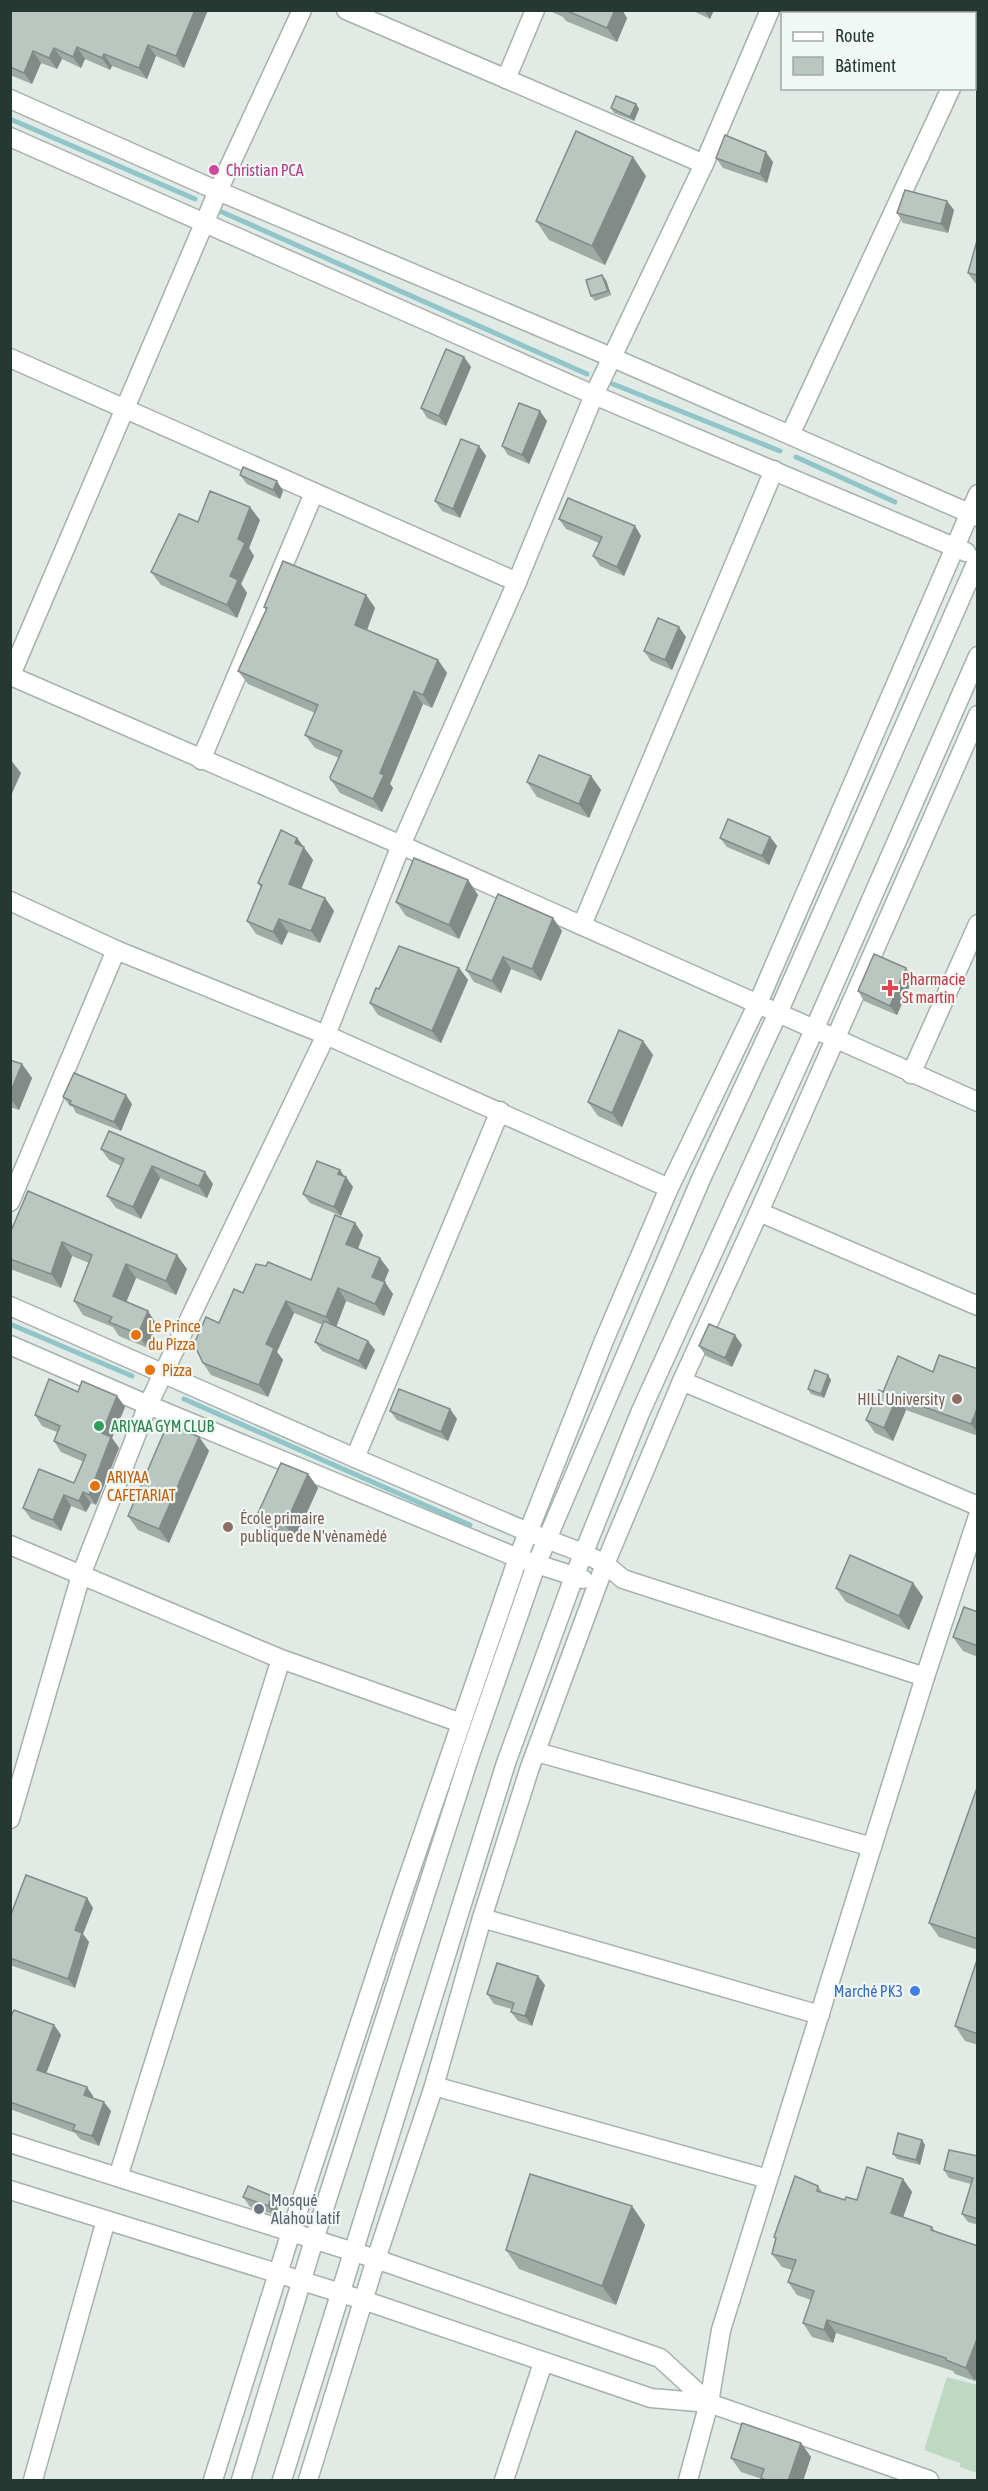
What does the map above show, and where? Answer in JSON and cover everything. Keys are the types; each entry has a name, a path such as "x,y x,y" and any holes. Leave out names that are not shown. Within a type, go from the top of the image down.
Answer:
{"street":[{"path":"302,10 218,191 11,677 401,844 758,1003 834,1040 978,1102"},
{"path":"346,10 704,164"},
{"path":"506,79 535,10"},
{"path":"10,1818 81,1575 148,1405 326,1035 401,844 517,582 594,395 704,164 770,10"},
{"path":"790,435 950,90"},
{"path":"10,99 218,191 611,357 974,515"},
{"path":"10,137 594,395 978,557 778,1013 701,1179 536,1565 470,1755 314,2240 241,2481"},
{"path":"10,358 517,582"},
{"path":"582,925 774,470"},
{"path":"201,760 314,493"},
{"path":"213,2481 291,2232 461,1723 528,1532 603,1343 669,1188 758,1003 955,547 974,515 978,494"},
{"path":"282,2481 506,1763 583,1553 640,1413 814,1030 978,656"},
{"path":"308,2481 376,2259 434,2086 482,1918 537,1752 605,1564 682,1381 978,715"},
{"path":"10,901 116,950 326,1035 669,1188"},
{"path":"911,1074 978,924"},
{"path":"10,1202 116,950"},
{"path":"356,1458 500,1112"},
{"path":"759,1212 978,1306"},
{"path":"10,1306 356,1458 528,1532 583,1553 605,1564 623,1579 925,1677"},
{"path":"10,1345 148,1405 536,1565 598,1583 623,1579"},
{"path":"682,1381 978,1506"},
{"path":"688,2481 709,2403 722,2330 925,1677 978,1516"},
{"path":"10,1545 280,1659 461,1723"},
{"path":"118,2177 280,1659"},
{"path":"537,1752 872,1847"},
{"path":"482,1918 820,2015"},
{"path":"434,2086 768,2179"},
{"path":"10,2143 376,2259 660,2358 709,2403"},
{"path":"10,2190 363,2300 651,2398 709,2403 905,2476 929,2481"},
{"path":"33,2481 106,2220"},
{"path":"504,2481 543,2363"}],"green space":[{"path":"947,2377 977,2385 977,2473 960,2467 960,2463 924,2450"}],"building":[{"path":"10,10 195,10 176,56 148,45 139,68 104,54 102,58 77,47 73,57 54,48 49,58 33,51 24,73 10,67"},
{"path":"565,10 615,10 607,28"},
{"path":"616,96 636,104 630,117 611,108"},
{"path":"576,131 633,157 592,246 536,221"},
{"path":"725,135 766,152 760,174 716,158"},
{"path":"905,190 947,201 941,224 897,213"},
{"path":"978,237 978,275 968,273"},
{"path":"602,275 608,291 591,296 586,280"},
{"path":"446,349 464,357 439,416 421,408"},
{"path":"519,403 540,411 522,455 502,446"},
{"path":"461,439 479,446 453,509 435,501"},
{"path":"243,467 277,481 273,490 240,475"},
{"path":"210,491 250,507 238,539 245,543 230,576 238,580 227,605 151,572 179,514 198,522"},
{"path":"568,498 635,526 617,567 593,556 602,537 559,519"},
{"path":"283,561 366,595 355,625 438,660 423,695 414,691 380,773 384,775 373,799 331,780 330,777 342,751 305,735 318,705 238,671 267,608 264,607"},
{"path":"658,618 679,627 665,660 644,651"},
{"path":"539,755 591,776 579,804 527,782"},
{"path":"728,819 770,837 762,856 720,838"},
{"path":"281,830 297,838 295,843 304,847 289,884 325,898 311,931 279,919 273,932 247,921 262,885 258,883"},
{"path":"414,858 468,880 449,925 396,902"},
{"path":"498,894 553,918 532,969 503,957 492,981 466,970"},
{"path":"399,946 459,968 432,1031 370,1003"},
{"path":"874,954 906,968 890,1006 858,991"},
{"path":"619,1030 643,1041 612,1113 588,1102"},
{"path":"10,1060 22,1064 10,1093"},
{"path":"74,1073 126,1095 114,1122 70,1104 71,1101 63,1097"},
{"path":"109,1131 205,1172 199,1186 152,1166 133,1207 107,1196 124,1159 101,1149"},
{"path":"317,1161 340,1170 338,1174 346,1177 334,1207 303,1194"},
{"path":"28,1191 177,1255 166,1281 126,1264 113,1296 148,1311 138,1334 109,1322 112,1317 74,1301 92,1255 62,1242 51,1274 10,1259 10,1230"},
{"path":"335,1215 355,1223 346,1244 380,1258 372,1277 385,1282 375,1304 338,1288 326,1317 286,1301 266,1344 274,1348 259,1385 203,1363 194,1344 206,1317 219,1323 234,1289 243,1293 256,1264 266,1266 268,1262 311,1280"},
{"path":"324,1321 368,1341 359,1361 315,1342"},
{"path":"709,1324 735,1335 725,1358 699,1346"},
{"path":"939,1355 978,1369 978,1406 971,1424 897,1397 884,1428 866,1420 879,1390 883,1392 898,1356 933,1372"},
{"path":"815,1370 828,1375 821,1394 808,1389"},
{"path":"49,1379 78,1392 82,1381 117,1396 102,1433 111,1437 89,1495 83,1492 79,1501 64,1495 53,1520 23,1508 39,1469 74,1483 86,1455 54,1441 60,1426 35,1415"},
{"path":"399,1389 450,1409 441,1432 390,1411"},
{"path":"168,1423 199,1437 159,1529 128,1516"},
{"path":"281,1463 308,1474 285,1525 258,1513"},
{"path":"850,1555 913,1583 899,1616 836,1588"},
{"path":"964,1607 978,1612 978,1646 953,1637"},
{"path":"978,1785 978,1939 929,1923"},
{"path":"26,1875 87,1898 75,1930 82,1933 68,1979 10,1958 10,1917"},
{"path":"978,1957 978,2034 955,2026"},
{"path":"497,1963 538,1976 525,2016 511,2012 514,2003 487,1994"},
{"path":"14,2010 54,2025 37,2070 87,2087 84,2095 104,2102 92,2136 73,2130 75,2125 10,2102 10,2018"},
{"path":"898,2133 922,2140 916,2160 893,2154"},
{"path":"949,2150 978,2156 978,2219 962,2214 973,2178 944,2170"},
{"path":"867,2167 903,2179 891,2213 978,2246 978,2336 966,2368 946,2358 827,2320 824,2330 803,2323 814,2291 788,2282 796,2260 772,2254 776,2238 774,2237 795,2176 818,2186 817,2191 845,2200 846,2197 857,2200"},
{"path":"530,2174 632,2206 602,2286 506,2250"},
{"path":"248,2186 272,2196 268,2206 243,2197"},
{"path":"742,2423 801,2443 788,2481 769,2481 761,2478 764,2469 731,2458"}],"waterway":[{"path":"10,119 195,199"},
{"path":"222,212 587,374"},
{"path":"613,384 780,451"},
{"path":"796,457 895,502"},
{"path":"10,1324 132,1376"},
{"path":"184,1399 470,1525"}],"place":[{"name":"Christian PCA","path":"214,170"},
{"name":"Pharmacie St martin","path":"890,988"},
{"name":"Le Prince du Pizza","path":"136,1335"},
{"name":"Pizza","path":"150,1370"},
{"name":"HILL University","path":"957,1399"},
{"name":"ARIYAA GYM CLUB","path":"99,1426"},
{"name":"ARIYAA CAFETARIAT","path":"95,1486"},
{"name":"École primaire publique de N'vènamèdé","path":"228,1527"},
{"name":"Marché PK3","path":"915,1991"},
{"name":"Mosqué Alahou latif","path":"259,2209"}]}
